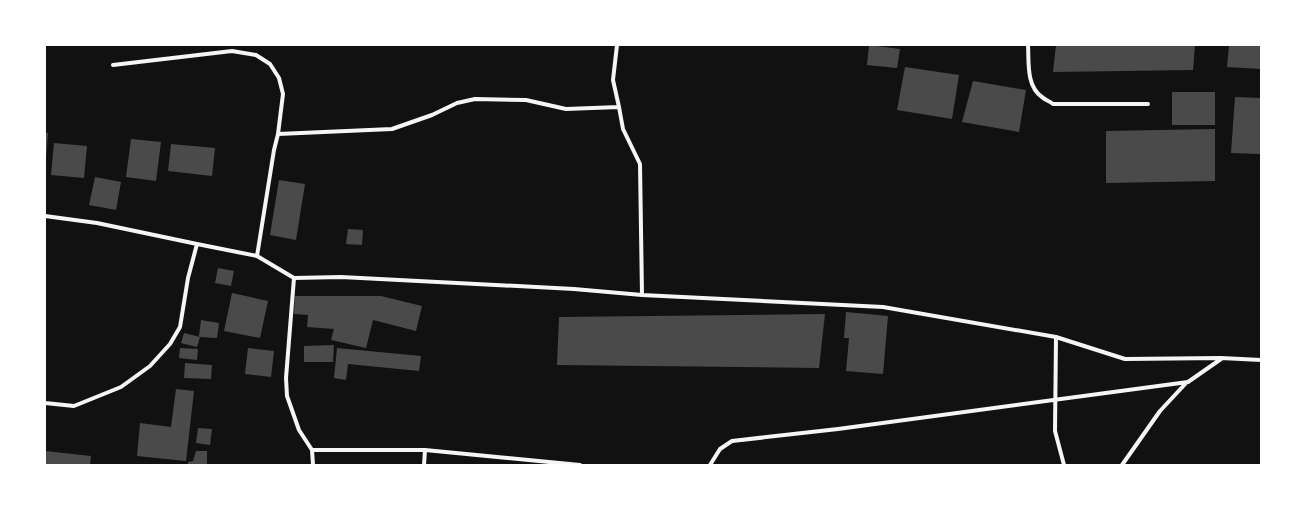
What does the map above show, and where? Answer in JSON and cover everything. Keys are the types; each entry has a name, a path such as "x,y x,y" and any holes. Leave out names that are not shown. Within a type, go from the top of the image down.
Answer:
{"street":[{"path":"617,45 613,80 623,130 640,164 642,295"},
{"path":"1028,45 1030,78 1034,88 1041,96 1053,104 1148,104"},
{"path":"113,65 232,51 256,56 270,64 279,78 283,94 278,134 274,150 257,256"},
{"path":"278,134 392,129 432,115 457,103 475,99 526,100 566,108 619,107"},
{"path":"45,216 97,223 257,256 294,278 341,277 574,289 642,295 883,307 1056,337 1125,359 1221,358 1261,360"},
{"path":"45,403 74,406 121,387 150,366 170,344 180,327 188,278 197,244"},
{"path":"294,278 286,378 287,396 300,430 312,450 313,465"},
{"path":"1056,337 1054,401 1055,430 1064,465"},
{"path":"1122,465 1160,411 1188,382 1221,358"},
{"path":"710,465 720,449 732,441 838,429 1188,382"},
{"path":"312,450 425,450 541,463 580,465"},
{"path":"424,465 425,450"}],"building":[{"path":"869,45 900,49 897,68 867,65"},
{"path":"1056,45 1195,45 1193,70 1053,72"},
{"path":"1229,45 1261,45 1261,69 1227,67"},
{"path":"905,67 959,75 952,119 897,110"},
{"path":"973,81 1026,90 1019,132 962,122"},
{"path":"1172,92 1215,92 1215,125 1172,125"},
{"path":"1235,97 1261,98 1261,154 1231,153"},
{"path":"1215,129 1215,181 1106,183 1106,131"},
{"path":"45,133 48,133 46,158 45,158"},
{"path":"131,139 161,142 156,181 126,177"},
{"path":"54,143 87,146 84,178 51,175"},
{"path":"171,144 215,148 212,176 168,171"},
{"path":"95,177 121,182 116,210 89,205"},
{"path":"279,180 305,184 296,240 270,235"},
{"path":"348,229 363,230 362,245 346,244"},
{"path":"218,268 234,271 231,286 215,283"},
{"path":"232,293 268,301 260,338 224,331"},
{"path":"295,296 381,296 422,306 416,331 373,320 366,348 331,340 334,329 307,327 308,315 294,314"},
{"path":"846,312 888,316 883,374 846,371 849,338 844,338"},
{"path":"825,314 819,368 557,365 559,317"},
{"path":"201,320 219,323 217,338 199,336"},
{"path":"184,333 200,337 197,347 181,343"},
{"path":"334,345 333,362 304,362 304,346"},
{"path":"180,348 198,349 197,360 179,358"},
{"path":"248,348 274,351 271,377 245,374"},
{"path":"337,348 421,356 419,371 348,364 346,380 334,378"},
{"path":"185,363 212,365 211,379 184,378"},
{"path":"176,389 194,391 186,461 137,456 140,423 171,427"},
{"path":"198,428 212,429 210,445 196,443"},
{"path":"45,451 91,456 90,465 45,465"},
{"path":"196,451 207,451 207,465 188,465 188,462 193,461"}]}
